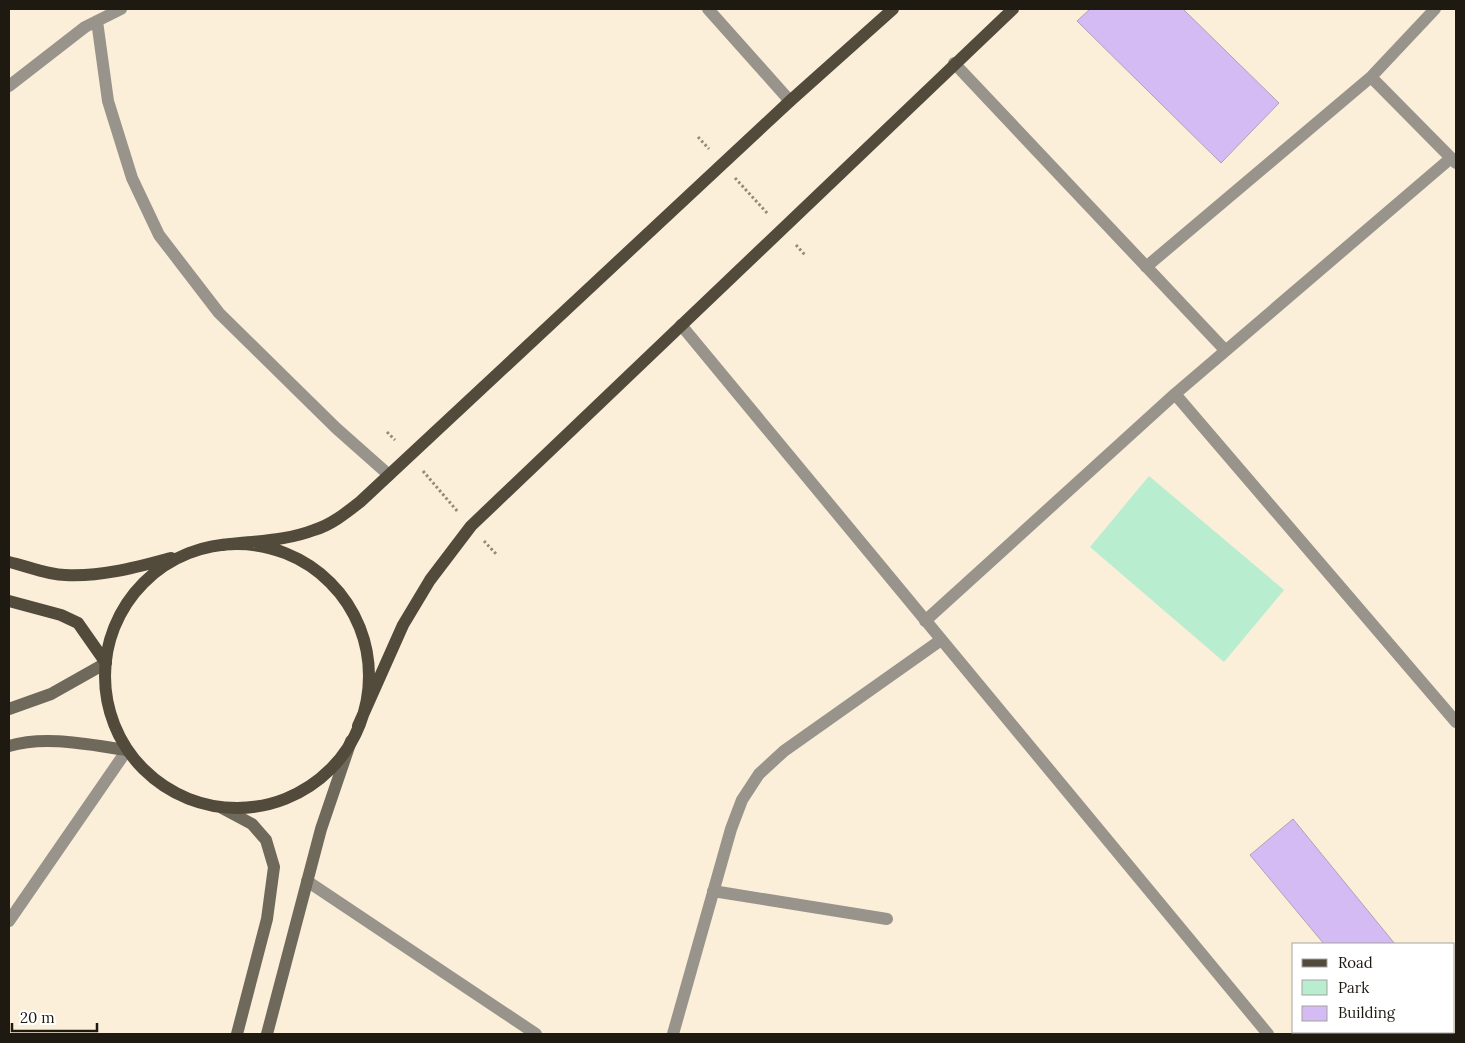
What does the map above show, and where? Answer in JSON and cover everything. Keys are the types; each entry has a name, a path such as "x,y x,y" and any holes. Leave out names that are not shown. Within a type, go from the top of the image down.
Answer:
{"main road":[{"path":"9,562 63,576 98,575 128,570 222,545 288,537 314,530 334,521 360,502 790,101 893,9"},
{"path":"193,552 154,574 133,596 117,622 106,663 107,700 115,726 127,750 139,765 168,790 203,804 222,808 260,807 292,797 326,773 351,741 403,625 430,580 471,526 954,63 1013,9"},
{"path":"222,545 252,546 282,552 314,570 340,595 355,619 367,661 367,694 358,726"},
{"path":"9,601 61,615 78,623 106,663"}],"street":[{"path":"9,86 85,27 120,9"},
{"path":"708,9 790,101"},
{"path":"1146,267 1371,77 1435,9"},
{"path":"96,21 108,101 132,178 159,235 219,313 336,428 389,475"},
{"path":"954,63 1225,350"},
{"path":"925,621 1225,350 1454,160 1371,77"},
{"path":"681,325 1268,1034"},
{"path":"1175,394 1456,722"},
{"path":"673,1034 730,829 742,800 758,774 784,751 941,640"},
{"path":"9,709 51,694 106,663"},
{"path":"267,1034 321,829 351,741"},
{"path":"9,746 60,742 127,750 9,921"},
{"path":"222,808 252,824 266,840 274,867 267,919 237,1034"},
{"path":"307,882 536,1034"},
{"path":"713,891 887,919"}],"path":[{"path":"698,137 805,254"},
{"path":"387,432 497,555"}],"green space":[{"path":"1149,476 1284,590 1224,662 1090,547"}],"building":[{"path":"1090,9 1183,9 1279,103 1221,163 1077,21"},
{"path":"1293,819 1394,943 1323,943 1250,855"}]}
